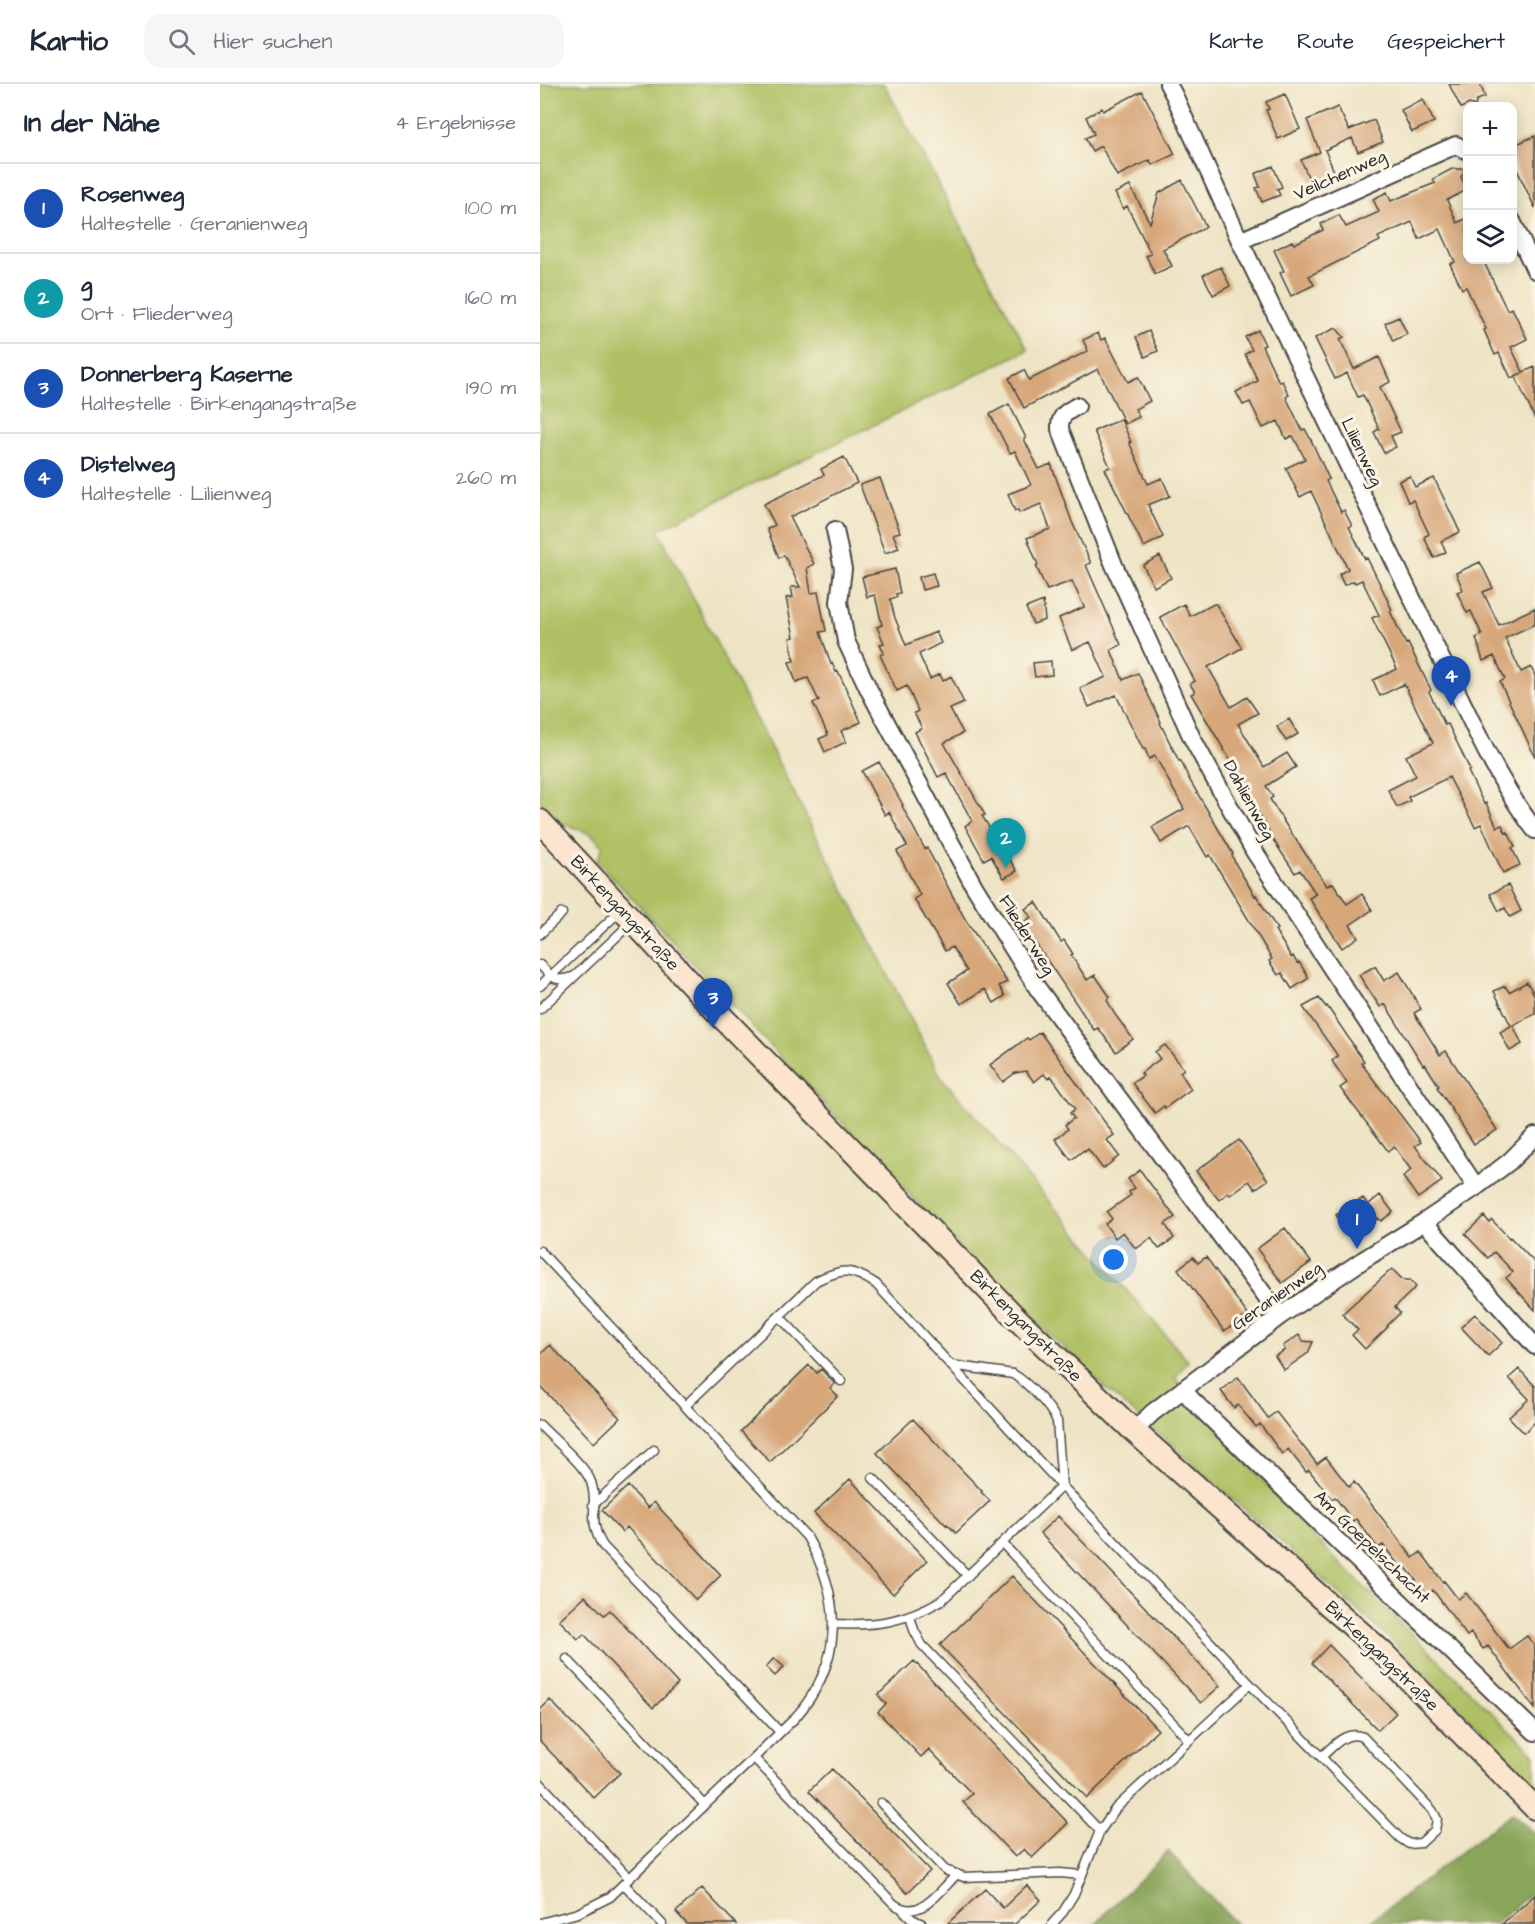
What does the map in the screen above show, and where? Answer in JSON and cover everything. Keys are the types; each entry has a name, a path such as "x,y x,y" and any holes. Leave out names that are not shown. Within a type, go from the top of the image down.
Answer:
{"street":[{"name":"Lilienweg","path":"1173,88 1240,241 1476,731 1500,779 1521,813 1535,830"},
{"name":"Veilchenweg","path":"1240,241 1461,148"},
{"path":"1517,232 1535,270"},
{"name":"Dahlienweg","path":"1077,406 1061,418 1060,429 1114,566 1192,738 1254,851 1476,1187"},
{"name":"Fliederweg","path":"835,530 843,569 839,602 846,641 870,692 974,886 1038,989 1280,1316"},
{"name":"Birkengangstraße","path":"540,821 627,916 900,1201 1046,1348 1134,1431 1383,1653 1535,1808"},
{"name":"Geranienweg","path":"1134,1431 1152,1413 1280,1316 1476,1187 1509,1162 1535,1136"},
{"path":"1424,1222 1535,1346"},
{"name":"Am Goepelschacht","path":"1183,1389 1535,1732"}],"lane":[{"path":"540,934 562,913"},
{"path":"540,986 627,916"},
{"path":"540,1009 573,977 627,916"},
{"path":"540,965 557,980 573,977"},
{"path":"540,1251 807,1537 827,1580 831,1593 834,1624 830,1653 819,1682 806,1705 780,1732 610,1897 572,1915 540,1923"},
{"path":"685,1406 816,1281 836,1271 859,1273 876,1284 1062,1486 1250,1684 1400,1838 1409,1844 1420,1843 1435,1830 1437,1820 1432,1810 1363,1737 1357,1735 1340,1739 1322,1757"},
{"path":"779,1316 841,1381"},
{"path":"951,1365 1013,1374 1021,1378 1053,1413 1057,1421 1062,1486"},
{"path":"540,1425 588,1476 593,1490 594,1527 603,1546 780,1732"},
{"path":"593,1505 654,1450"},
{"path":"873,1478 968,1576"},
{"path":"834,1624 881,1623 920,1613 942,1600 1062,1486"},
{"path":"1002,1543 1190,1740"},
{"path":"910,1616 922,1645 1100,1831"},
{"path":"567,1659 705,1805"},
{"path":"1052,1924 1074,1894 1100,1831 1116,1808 1250,1684"},
{"path":"754,1758 894,1904 922,1924"},
{"path":"540,1783 662,1924"},
{"path":"881,1803 945,1870 964,1877 1060,1873 1082,1875"},
{"path":"903,1910 913,1911 924,1906 957,1874"}],"green space":[{"path":"540,84 884,84 1028,350 658,530 941,1077 1188,1361 1175,1378 1302,1526 1535,1755 1535,1785 1393,1642 1106,1389 954,1242 597,861 603,846 591,834 560,822 540,801"},
{"path":"1512,1813 1535,1833 1535,1890 1495,1924 1367,1924"},
{"path":"1168,1851 1236,1924 1095,1924"}],"building":[{"path":"1449,84 1480,84 1485,97 1476,102 1463,102 1461,108"},
{"path":"1142,91 1175,154 1152,165 1150,160 1117,176 1101,146 1092,151 1085,138 1094,134 1086,117"},
{"path":"1285,94 1300,129 1278,139 1266,110 1269,109 1266,102"},
{"path":"1423,99 1434,122 1412,132 1401,110"},
{"path":"1338,107 1349,130 1374,120 1383,142 1358,152 1352,138 1325,150 1336,176 1312,186 1301,160 1320,152 1307,120"},
{"path":"1535,136 1535,208 1517,170 1517,144"},
{"path":"1273,166 1282,187 1277,189 1280,195 1262,202 1256,188 1260,187 1255,174"},
{"path":"1452,169 1463,169 1461,177 1463,192 1447,200 1457,223 1463,220 1463,264 1485,264 1507,310 1512,308 1527,339 1511,347 1523,372 1535,367 1535,419 1515,376 1511,378 1499,353 1495,355 1484,330 1486,329 1466,287 1462,289 1450,264 1455,262 1440,229 1419,239 1412,222 1378,237 1380,241 1309,276 1314,285 1291,296 1280,273 1284,271 1274,250 1292,241 1294,244 1323,230 1321,224 1339,215 1346,227 1379,212 1373,199 1387,192 1391,201 1435,183 1433,179"},
{"path":"1182,180 1206,227 1163,249 1172,266 1155,274 1146,256 1151,254 1127,206 1123,209 1115,193 1130,186 1150,223 1159,193"},
{"path":"1221,267 1230,286 1213,295 1203,275"},
{"path":"1399,317 1407,334 1393,341 1385,323"},
{"path":"1336,328 1344,337 1340,339 1354,369 1379,357 1390,382 1380,387 1401,432 1391,436 1396,447 1384,453 1374,432 1379,429 1363,395 1358,397 1347,373 1335,379 1315,338"},
{"path":"1258,330 1265,345 1262,346 1279,382 1282,381 1289,395 1286,397 1302,430 1305,429 1312,442 1329,479 1326,481 1341,512 1344,510 1352,526 1349,527 1381,586 1392,610 1390,611 1431,690 1429,692 1445,725 1448,724 1476,788 1497,827 1502,825 1515,847 1512,848 1520,865 1503,873 1481,824 1475,827 1449,777 1408,797 1410,801 1397,807 1388,790 1416,776 1406,756 1433,743 1404,684 1380,696 1373,680 1397,669 1372,618 1379,615 1362,580 1344,585 1339,574 1348,569 1311,491 1300,497 1286,468 1305,459 1293,436 1286,439 1278,421 1263,428 1250,402 1243,405 1236,392 1258,381 1245,354 1252,350 1245,337"},
{"path":"1149,331 1158,351 1145,357 1136,337"},
{"path":"1098,333 1101,340 1105,338 1128,382 1138,377 1150,401 1135,409 1139,417 1125,424 1098,369 1024,408 1009,378 1024,370 1029,380 1088,351 1083,340"},
{"path":"1009,404 1039,469 1051,464 1072,522 1091,563 1086,565 1121,645 1111,650 1123,680 1138,673 1179,761 1233,854 1235,863 1277,929 1275,930 1291,957 1293,956 1297,963 1299,962 1309,978 1292,989 1282,973 1278,975 1269,961 1272,959 1210,855 1207,857 1189,826 1161,843 1152,827 1184,809 1155,756 1149,759 1143,749 1116,695 1089,707 1080,688 1106,677 1090,642 1072,650 1059,618 1084,607 1072,581 1047,590 1036,566 1038,565 1027,538 1050,529 1041,504 1019,513 1018,510 1015,511 1008,494 1031,485 1015,451 1010,453 990,414"},
{"path":"1121,419 1148,484 1162,478 1170,496 1148,505 1163,537 1144,547 1105,469 1110,467 1094,431"},
{"path":"844,457 857,483 790,517 814,564 807,568 811,593 818,592 826,631 820,632 831,664 836,672 838,671 861,722 841,731 846,742 825,752 819,739 828,735 813,703 819,701 808,678 796,682 789,662 794,661 790,638 794,637 786,598 793,597 791,587 800,587 784,555 779,558 767,529 775,525 764,504 824,475 821,469"},
{"path":"1410,476 1415,487 1434,478 1460,532 1441,541 1446,552 1434,558 1424,537 1429,534 1413,500 1408,502 1399,481"},
{"path":"880,478 900,532 893,534 899,548 885,553 860,485"},
{"path":"1160,556 1171,578 1154,587 1143,565"},
{"path":"1480,562 1493,588 1483,592 1499,625 1535,608 1535,624 1505,638 1521,672 1531,667 1535,676 1535,757 1500,682 1505,679 1494,656 1483,661 1476,638 1482,635 1471,611 1467,613 1457,592 1463,590 1456,573"},
{"path":"895,569 900,593 896,594 897,597 890,599 906,645 936,632 941,643 919,654 930,679 940,674 943,681 951,676 964,703 950,709 963,733 944,743 985,815 982,816 1017,871 1004,878 991,856 984,860 965,826 972,821 946,773 938,777 915,732 922,728 914,713 918,711 907,686 897,691 880,655 884,653 880,644 884,643 877,627 882,625 875,595 867,597 862,577"},
{"path":"933,573 937,586 922,590 919,577"},
{"path":"1043,601 1045,620 1033,624 1026,608"},
{"path":"1184,604 1190,616 1216,604 1242,648 1208,667 1231,707 1247,697 1258,713 1238,724 1264,767 1287,753 1296,767 1266,786 1273,797 1270,799 1284,822 1327,886 1333,883 1347,904 1362,894 1372,910 1350,925 1358,937 1342,948 1309,898 1316,894 1300,870 1295,873 1268,832 1243,786 1245,785 1191,694 1195,692 1190,684 1195,681 1160,617"},
{"path":"1051,661 1052,675 1035,677 1033,663"},
{"path":"1289,719 1298,734 1286,741 1277,727"},
{"path":"879,762 965,919 1007,982 999,986 1005,996 994,1003 985,989 961,1004 948,983 967,971 952,947 945,951 914,899 920,895 897,851 907,846 889,812 885,815 862,771"},
{"path":"1508,885 1521,911 1510,917 1505,908 1499,911 1490,894"},
{"path":"1036,902 1061,942 1064,940 1087,980 1095,975 1110,997 1107,1000 1114,1013 1133,1039 1116,1052 1098,1028 1094,1030 1022,923 1031,917 1025,909"},
{"path":"1375,966 1384,981 1399,972 1421,1009 1414,1013 1440,1055 1446,1051 1497,1130 1474,1144 1385,1004 1380,1007 1359,975"},
{"path":"1527,982 1535,996 1535,1014 1513,1025 1522,1044 1510,1051 1500,1032 1511,1026 1494,991 1505,986 1509,992"},
{"path":"1319,998 1327,1006 1364,1061 1361,1063 1421,1142 1415,1146 1442,1181 1418,1198 1403,1177 1411,1170 1394,1146 1388,1151 1340,1088 1347,1083 1332,1061 1338,1056 1303,1007"},
{"path":"1040,1032 1114,1135 1107,1140 1119,1156 1103,1169 1088,1149 1071,1160 1055,1139 1068,1129 1065,1125 1074,1118 1070,1113 1075,1109 1051,1076 1048,1079 1044,1074 1034,1082 1026,1071 1015,1073 1003,1082 990,1065 1027,1038 1029,1040"},
{"path":"1165,1045 1184,1069 1180,1072 1191,1089 1155,1113 1132,1083 1143,1076 1141,1073 1160,1059 1155,1052"},
{"path":"1239,1140 1268,1180 1255,1189 1249,1181 1219,1200 1196,1171"},
{"path":"1140,1170 1175,1217 1165,1224 1174,1238 1159,1249 1151,1238 1136,1249 1123,1232 1115,1238 1105,1224 1112,1219 1107,1212 1131,1195 1129,1192 1135,1188 1128,1179"},
{"path":"1380,1195 1393,1212 1381,1221 1378,1218 1349,1236 1336,1215 1363,1198 1368,1205"},
{"path":"1484,1216 1489,1222 1492,1220 1535,1263 1535,1310 1506,1278 1513,1272 1503,1261 1494,1252 1488,1258 1465,1234"},
{"path":"1285,1228 1311,1262 1282,1283 1257,1249"},
{"path":"1193,1257 1198,1263 1206,1257 1248,1315 1224,1331 1178,1269"},
{"path":"1392,1269 1403,1280 1410,1280 1416,1287 1395,1307 1400,1313 1365,1349 1352,1335 1358,1330 1342,1314"},
{"path":"1475,1314 1502,1343 1488,1356 1461,1327"},
{"path":"1299,1335 1303,1341 1313,1342 1308,1353 1284,1370 1275,1356 1285,1350 1283,1346"},
{"path":"550,1345 620,1418 594,1443 540,1386 540,1355"},
{"path":"809,1365 817,1373 821,1369 835,1384 830,1388 838,1396 770,1462 741,1431"},
{"path":"1519,1369 1535,1386 1535,1422 1524,1433 1509,1417 1529,1399 1509,1378"},
{"path":"1238,1377 1268,1418 1276,1412 1317,1464 1326,1457 1349,1487 1354,1482 1413,1558 1421,1552 1458,1599 1466,1593 1509,1649 1527,1636 1535,1646 1535,1709 1488,1646 1483,1649 1471,1633 1467,1636 1433,1590 1427,1595 1404,1565 1401,1568 1383,1545 1378,1548 1356,1519 1353,1521 1335,1497 1332,1499 1309,1470 1306,1472 1288,1449 1282,1454 1260,1424 1256,1427 1238,1405 1234,1408 1221,1391"},
{"path":"913,1419 990,1501 956,1533 877,1453"},
{"path":"850,1479 927,1561 893,1594 814,1513"},
{"path":"628,1486 648,1508 654,1502 721,1575 696,1600 627,1527 622,1532 602,1510"},
{"path":"1058,1516 1220,1686 1201,1703 1040,1533"},
{"path":"1012,1576 1158,1730 1087,1798 940,1645"},
{"path":"585,1596 604,1615 610,1610 678,1684 653,1708 584,1634 578,1639 559,1620"},
{"path":"1329,1645 1396,1713 1378,1730 1312,1663"},
{"path":"774,1658 784,1667 775,1676 766,1667"},
{"path":"914,1661 1068,1823 1032,1858 1024,1849 1015,1857 963,1802 972,1794 929,1749 921,1757 878,1712 886,1704 878,1695"},
{"path":"550,1700 620,1773 594,1798 540,1741 540,1710"},
{"path":"832,1769 930,1871 907,1893 809,1791"},
{"path":"1027,1885 1041,1900 1015,1924 947,1924 985,1889 1003,1908"},
{"path":"702,1888 736,1924 687,1924 676,1912"},
{"path":"1535,1895 1535,1924 1502,1924"}],"place":[{"name":"Distelweg","path":"1451,706"},
{"name":"g","path":"1006,868"},
{"name":"Donnerberg Kaserne","path":"713,1028"},
{"name":"Rosenweg","path":"1357,1249"}]}
